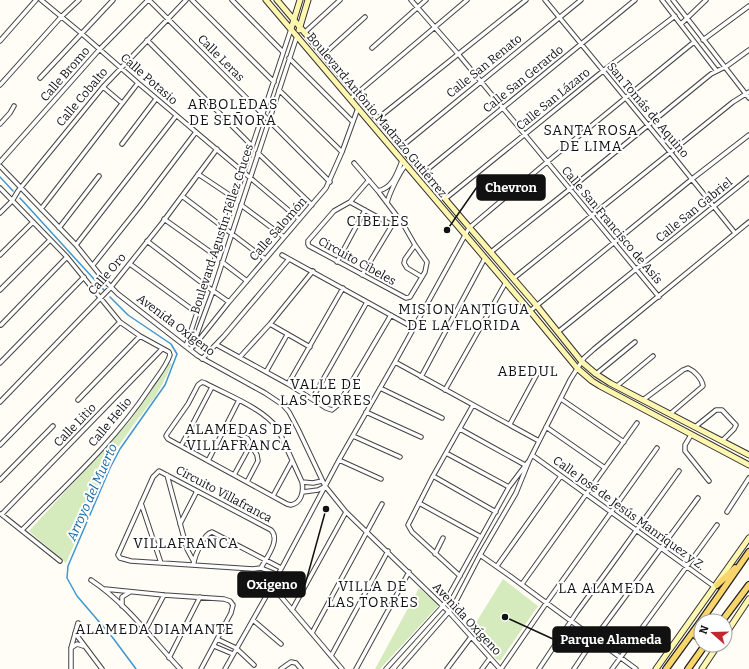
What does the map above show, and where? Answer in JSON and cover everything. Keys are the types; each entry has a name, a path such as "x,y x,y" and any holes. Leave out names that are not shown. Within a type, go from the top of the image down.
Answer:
{"main road":[{"path":"707,613 749,552"},
{"path":"716,586 743,561"},
{"path":"728,613 749,585"},
{"path":"666,669 693,633"},
{"path":"688,669 699,653"}],"street":[{"path":"0,41 36,0"},
{"name":"Calle Potasio","path":"41,0 176,116 300,219"},
{"path":"0,86 79,0"},
{"path":"40,78 113,0"},
{"name":"Calle Leras","path":"148,0 330,182"},
{"name":"Calle Bromo","path":"0,162 99,50 148,0"},
{"name":"Calle Cobalto","path":"0,213 12,201 20,188 103,87 186,0"},
{"path":"192,0 274,82"},
{"path":"232,0 283,52"},
{"name":"Boulevard Antônio Madrazo Gutiérrez","path":"266,0 506,282 577,368 592,381 691,435 749,464"},
{"name":"Boulevard Antônio Madrazo Gutiérrez","path":"277,0 445,199 514,278 582,362 596,374 617,386 749,455"},
{"name":"Boulevard Agustín Téllez Cruces","path":"186,346 300,0"},
{"name":"Boulevard Agustín Téllez Cruces","path":"191,350 213,291 308,0"},
{"path":"304,33 340,0"},
{"name":"Calle San Francisco de Asís","path":"411,0 481,81 659,297"},
{"path":"372,48 426,0"},
{"path":"350,99 467,0"},
{"path":"378,120 526,0"},
{"name":"San Tomás de Aquino","path":"545,0 735,233"},
{"name":"Calle San Renato","path":"401,147 580,0"},
{"name":"Calle San Gerardo","path":"423,173 635,0"},
{"path":"662,0 716,70"},
{"path":"673,0 724,67 747,93 749,98"},
{"path":"680,24 706,0"},
{"path":"703,40 749,6"},
{"name":"Calle San Lázaro","path":"445,199 603,71 675,16"},
{"path":"323,55 365,17"},
{"path":"147,40 252,146"},
{"path":"225,669 465,234 470,228 548,162 694,42"},
{"path":"491,252 716,70 724,67 749,50"},
{"path":"289,58 353,122"},
{"path":"41,209 138,83"},
{"path":"103,87 122,103"},
{"path":"279,90 342,152"},
{"path":"514,278 670,152 733,102 747,93"},
{"path":"122,144 156,99"},
{"path":"0,124 12,111 14,106"},
{"name":"Calle Salomón","path":"191,350 229,302 330,182 358,108"},
{"path":"76,245 176,116"},
{"path":"93,265 196,132"},
{"path":"530,311 692,179 749,135"},
{"name":"Calle Oro","path":"0,402 111,287 217,149"},
{"path":"258,153 312,205"},
{"name":"Circuito Cibeles","path":"354,163 369,180 387,203 415,246 428,262 427,268 410,297 406,298 337,262 308,244 308,241 334,211 350,202 369,180"},
{"path":"378,191 384,190 390,185 404,163"},
{"path":"387,203 388,197 404,163"},
{"name":"Avenida Oxígeno","path":"0,166 76,245 111,287 202,359 265,393 283,405 289,412 298,429 322,481 346,512 388,551 449,612 500,669"},
{"path":"198,174 234,198"},
{"path":"59,228 98,176"},
{"name":"Calle San Gabriel","path":"558,332 749,178"},
{"path":"0,188 67,257 120,322 162,349"},
{"path":"182,196 266,259"},
{"path":"350,202 392,225"},
{"path":"241,205 284,237"},
{"path":"337,262 365,210"},
{"path":"362,275 397,217"},
{"path":"164,219 216,256"},
{"path":"0,255 33,222"},
{"path":"386,669 443,606 509,487 529,461 577,368 594,349 749,222"},
{"path":"0,290 50,240"},
{"path":"147,241 229,302"},
{"path":"302,245 308,244"},
{"name":"Circuito Cibeles","path":"415,246 405,259 404,263 407,268 422,277"},
{"path":"282,255 414,328"},
{"path":"1,325 67,257"},
{"path":"421,376 485,258"},
{"path":"202,359 217,345 289,259"},
{"path":"222,262 247,281"},
{"path":"130,264 197,313"},
{"path":"240,357 270,324 313,271"},
{"path":"0,363 84,277"},
{"path":"445,390 506,282"},
{"path":"288,384 343,288"},
{"path":"312,399 367,302"},
{"path":"217,345 332,410 336,408 391,315"},
{"path":"0,445 120,322"},
{"path":"270,324 286,335 310,347"},
{"path":"266,372 286,335"},
{"path":"78,400 140,336"},
{"path":"596,374 635,342"},
{"name":"Calle Helio","path":"22,530 123,425 170,358 170,353 162,349"},
{"name":"Calle Litio","path":"1,514 162,349"},
{"path":"617,386 653,356"},
{"path":"395,362 539,441"},
{"path":"643,400 683,370 688,368 691,369 700,379 703,386 670,414"},
{"path":"510,424 537,374"},
{"path":"203,382 239,400 262,413 274,424 302,482 303,492 300,499 294,505 287,504 168,439 166,436 188,404 198,385 203,382"},
{"path":"181,446 212,387"},
{"path":"380,388 442,418"},
{"path":"561,399 624,442"},
{"path":"208,461 239,400"},
{"path":"460,576 412,532 409,527 409,522 473,405"},
{"path":"695,427 716,410 722,410 736,425 722,441"},
{"path":"366,412 421,437"},
{"path":"522,584 637,423"},
{"path":"0,480 53,426"},
{"path":"546,426 605,468"},
{"path":"225,427 247,438 257,455 258,461 247,482"},
{"path":"460,429 526,466"},
{"path":"691,435 685,445 685,451 709,481"},
{"path":"353,436 400,457"},
{"path":"234,475 251,444"},
{"path":"500,669 546,602 657,448"},
{"path":"446,453 509,487"},
{"name":"Calle José de Jesús Manríquez y Z.","path":"532,455 716,586"},
{"path":"339,460 381,479"},
{"path":"273,496 292,461"},
{"path":"399,669 449,612 516,493 526,466"},
{"path":"539,669 571,620 679,471"},
{"name":"Circuito Villafranca","path":"261,568 275,541 274,532 167,474 159,472 155,474 120,548 118,556 126,560 161,563 194,563 253,569 261,568 278,574"},
{"path":"167,474 180,524 189,553 194,563"},
{"path":"433,476 496,512"},
{"path":"497,566 561,476"},
{"path":"727,512 749,478"},
{"path":"302,482 313,483 322,481"},
{"path":"303,492 318,490 325,486"},
{"path":"180,524 197,491"},
{"path":"574,669 594,639 698,498"},
{"path":"141,503 161,563"},
{"path":"419,503 481,538"},
{"path":"312,633 368,533 382,504"},
{"path":"292,610 346,512"},
{"path":"1,514 60,561"},
{"path":"612,669 717,525"},
{"path":"194,563 205,537 212,532 281,568"},
{"path":"435,554 443,538"},
{"path":"656,669 749,538"},
{"path":"331,656 388,551"},
{"path":"480,556 522,584 636,669"},
{"path":"356,669 409,572"},
{"path":"91,580 105,589 180,669"},
{"path":"272,586 342,669"},
{"path":"105,589 224,599 232,603 233,608 231,613 201,669"},
{"path":"122,606 122,597 130,592"},
{"path":"145,631 164,595"},
{"path":"169,658 200,597"},
{"path":"733,622 749,599"},
{"path":"253,620 280,644"},
{"path":"71,669 71,648 78,623"},
{"path":"75,633 102,669"},
{"path":"447,669 471,637"},
{"path":"217,639 236,648 254,665"},
{"path":"71,648 77,644 84,646"},
{"path":"214,646 233,654"},
{"path":"400,653 408,660"},
{"path":"702,669 713,653"},
{"path":"482,669 490,658"},
{"path":"281,669 291,662 296,663 301,669"}],"green space":[{"path":"169,363 172,364 155,397 116,450 66,563 29,531 130,421"},
{"path":"503,579 538,606 500,661 496,659 472,629"},
{"path":"419,588 439,605 380,669 375,669"}],"waterway":[{"name":"Arroyo del Muerto","path":"0,177 13,191"},
{"name":"Arroyo del Muerto","path":"20,198 104,290"},
{"name":"Arroyo del Muerto","path":"110,297 128,315 171,344 177,354 165,385 120,449 110,468 68,566 67,578 77,596 113,638 136,669"}],"place":[{"name":"Chevron","path":"447,230"},
{"name":"Oxigeno","path":"326,509"},
{"name":"Parque Alameda","path":"505,617"}],"district":[{"name":"ARBOLEDAS DE SEÑORA","path":"233,112"},
{"name":"SANTA ROSA DE LIMA","path":"591,138"},
{"name":"CIBELES","path":"378,221"},
{"name":"MISION ANTIGUA DE LA FLORIDA","path":"464,318"},
{"name":"ABEDUL","path":"528,371"},
{"name":"VALLE DE LAS TORRES","path":"326,392"},
{"name":"ALAMEDAS DE VILLAFRANCA","path":"239,438"},
{"name":"VILLAFRANCA","path":"186,543"},
{"name":"LA ALAMEDA","path":"607,588"},
{"name":"VILLA DE LAS TORRES","path":"373,594"},
{"name":"ALAMEDA DIAMANTE","path":"155,629"}]}
